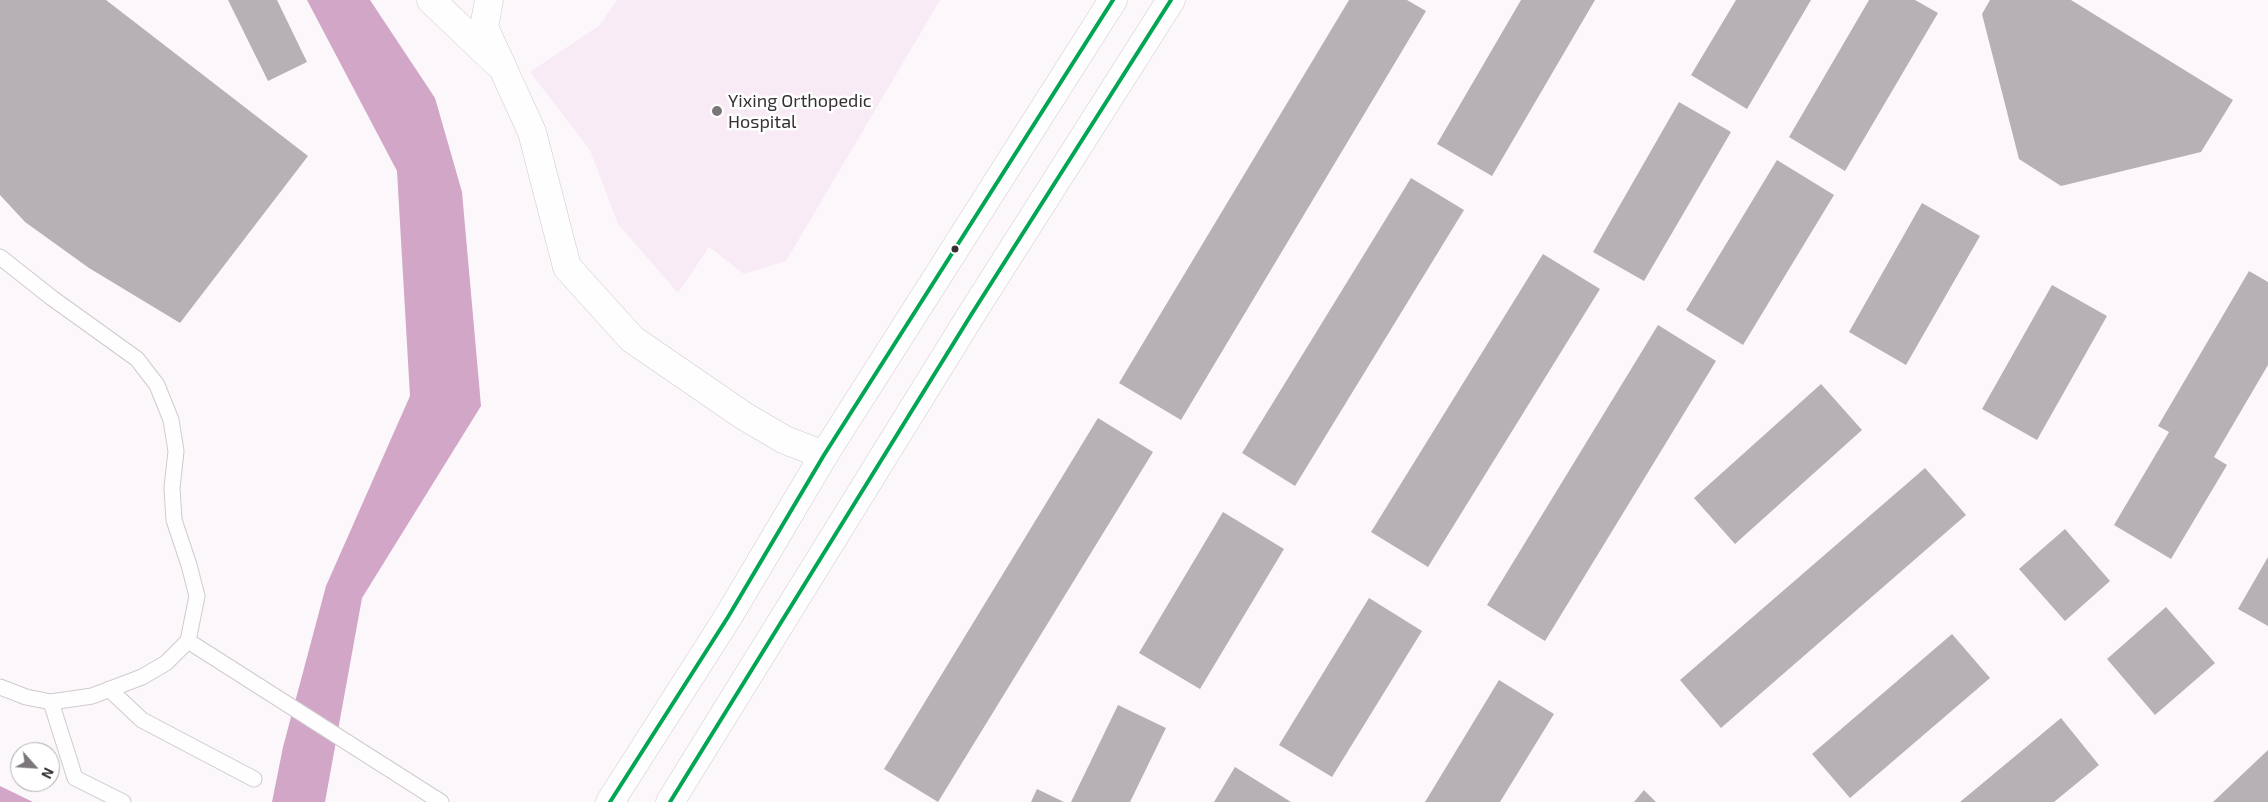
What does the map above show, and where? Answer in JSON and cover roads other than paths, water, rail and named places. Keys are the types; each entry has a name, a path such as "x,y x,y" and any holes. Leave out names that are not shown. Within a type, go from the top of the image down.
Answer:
{"main road":[{"path":"431,0 473,43 504,69"},
{"path":"490,0 484,27 532,132 566,267 632,339 744,416 785,440 824,455"},
{"path":"610,802 728,617 824,455 1113,0"},
{"path":"670,802 966,324 1171,0"}],"lane":[{"path":"0,257 52,298 137,359 157,385 171,420 176,451 172,488 174,520 197,596 188,641 166,663 142,677 92,696 51,702 26,697 0,687"},
{"path":"188,641 441,802"},
{"path":"109,689 142,720 254,779"},
{"path":"51,702 75,778 123,802"}],"place":[{"name":"Yixing Orthopedic Hospital","path":"717,111"}]}
